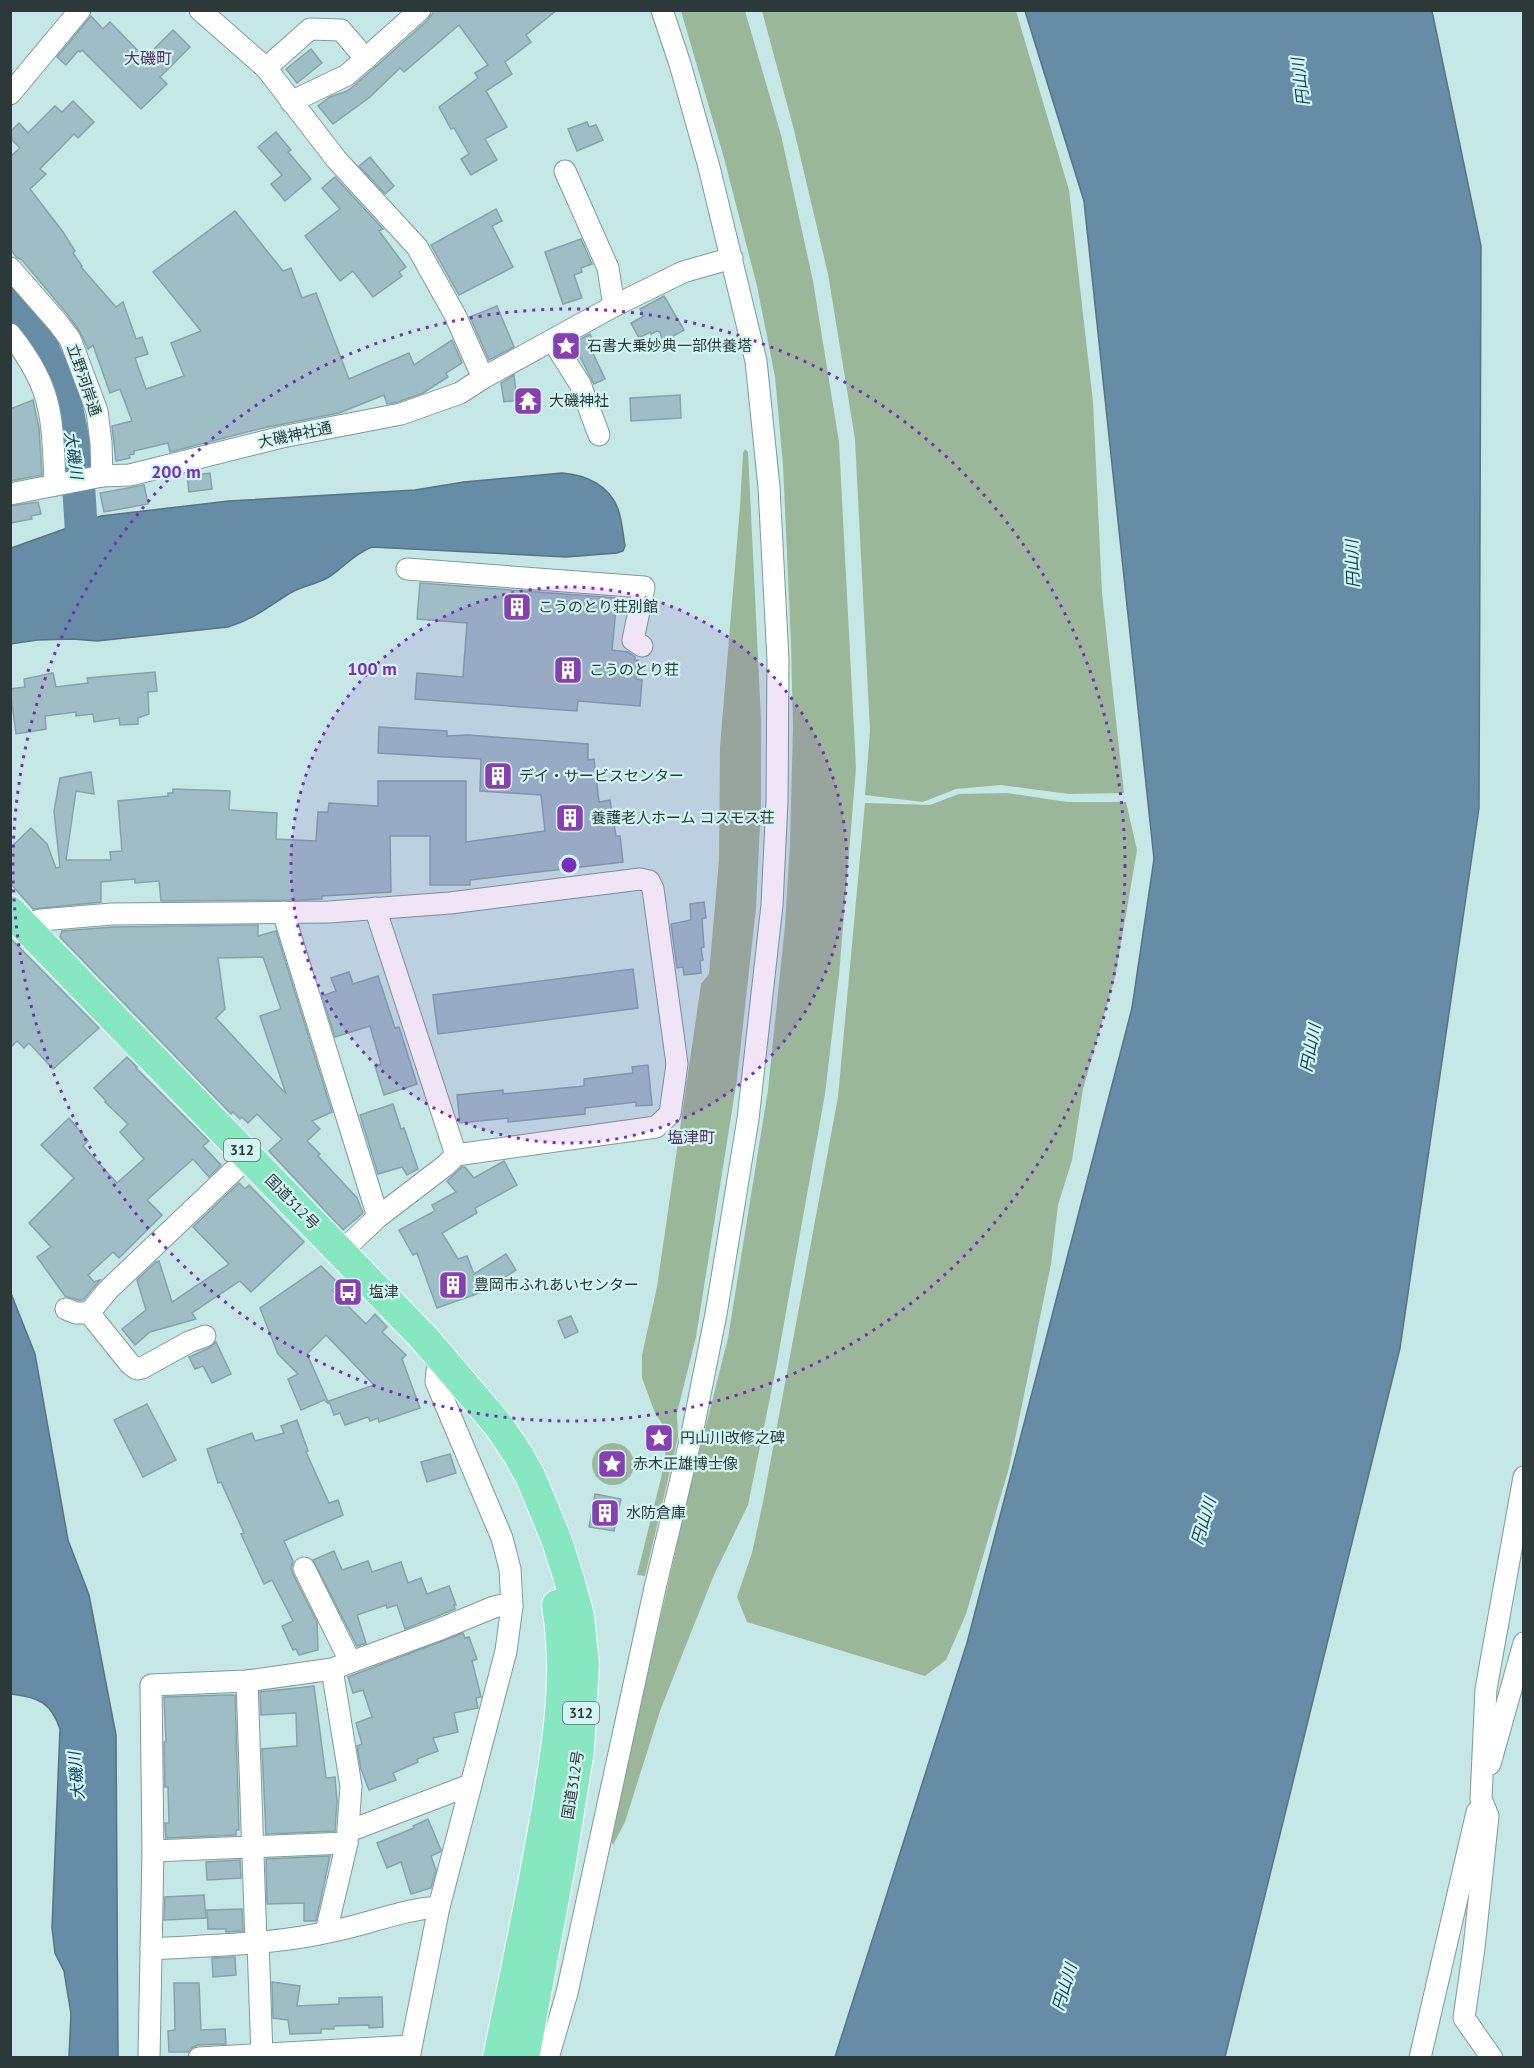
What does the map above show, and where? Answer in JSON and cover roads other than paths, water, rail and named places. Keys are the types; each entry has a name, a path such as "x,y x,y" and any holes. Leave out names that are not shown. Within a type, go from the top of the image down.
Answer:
{"highway":[{"name":"国道312号","path":"18,919 425,1339 499,1426 519,1455 541,1501 569,1579 579,1616 584,1664 579,1750 524,2058"},
{"name":"国道312号","path":"470,1393 508,1461 543,1545 553,1581 559,1617 562,1660 557,1746 539,1853 498,2058"}],"street":[{"path":"10,94 81,10"},
{"path":"200,10 266,68 336,159 417,247 455,315 483,378"},
{"path":"291,102 347,75 420,10"},
{"path":"548,2058 569,1981 655,1588 693,1429 716,1314 748,1119 772,905 777,801 778,660 770,487 756,361 732,258 680,64 662,10"},
{"path":"266,68 310,29 341,30 366,59"},
{"path":"565,171 608,268 614,306"},
{"name":"大磯神社通","path":"56,485 98,477 130,475 282,437 401,414 460,393 614,306 684,272 732,258"},
{"name":"立野河岸通","path":"10,268 70,339 97,411 101,443 98,477"},
{"path":"10,334 23,350 39,381 49,408 56,485 10,494"},
{"path":"553,341 580,384 599,435"},
{"path":"407,569 644,587 633,640 642,646"},
{"path":"18,919 33,922 112,914 375,909 450,903 640,879 649,881 653,889 677,1064 670,1114 656,1127 456,1155 378,1217 341,1252"},
{"path":"375,909 456,1155"},
{"path":"283,912 378,1217"},
{"path":"89,1313 108,1290 248,1157"},
{"path":"66,1309 76,1313 89,1313"},
{"path":"89,1313 130,1364 137,1369 205,1336"},
{"path":"200,2058 410,2052 440,1907 506,1651 512,1606 510,1569 502,1539 436,1382 437,1371 445,1363"},
{"path":"1492,2058 1464,2018 1488,1815 1480,1799 1486,1689 1524,1477"},
{"path":"304,1568 341,1665 351,1786 348,1837 326,1932"},
{"path":"148,2058 153,1851 151,1685 247,1681 341,1665 438,1630 494,1606 512,1606"},
{"path":"1420,2058 1480,1799 1524,1643"},
{"path":"247,1681 262,2056"},
{"path":"153,1851 253,1848 348,1837 470,1785"},
{"path":"151,1949 257,1943 326,1932 419,1908 440,1907"}],"water":[{"name":"円山川","path":"1025,11 1432,11 1481,246 1479,808 1400,1348 1225,2057 835,2057 967,1643 1132,1008 1154,859 1084,201"},
{"path":"562,473 588,479 609,494 618,509 625,546 623,551 566,557 372,547 355,556 329,577 295,591 253,616 228,627 97,641 37,640 11,644 11,548 101,516 229,501 415,490 464,482"},
{"path":"10,1291 35,1354 68,1540 89,1595 116,1735 118,2057 69,2057 71,2014 64,1971 55,1953 52,1928 60,1729 48,1707 42,1702 11,1694"}],"waterway":[{"name":"大磯川","path":"10,304 39,340 64,395 77,460 82,541 50,563 10,573"}],"place":[{"name":"石書大乗妙典一部供養塔","path":"566,346"},
{"name":"大磯神社","path":"528,401"},
{"name":"こうのとり荘別館","path":"517,607"},
{"name":"こうのとり荘","path":"568,670"},
{"name":"デイ・サービスセンター","path":"498,776"},
{"name":"養護老人ホーム コスモス荘","path":"570,818"},
{"name":"豊岡市ふれあいセンター","path":"453,1285"},
{"name":"塩津","path":"348,1292"},
{"name":"円山川改修之碑","path":"659,1438"},
{"name":"赤木正雄博士像","path":"612,1464"},
{"name":"水防倉庫","path":"605,1513"}],"district":[{"name":"大磯町","path":"148,58"},
{"name":"塩津町","path":"691,1137"}]}
